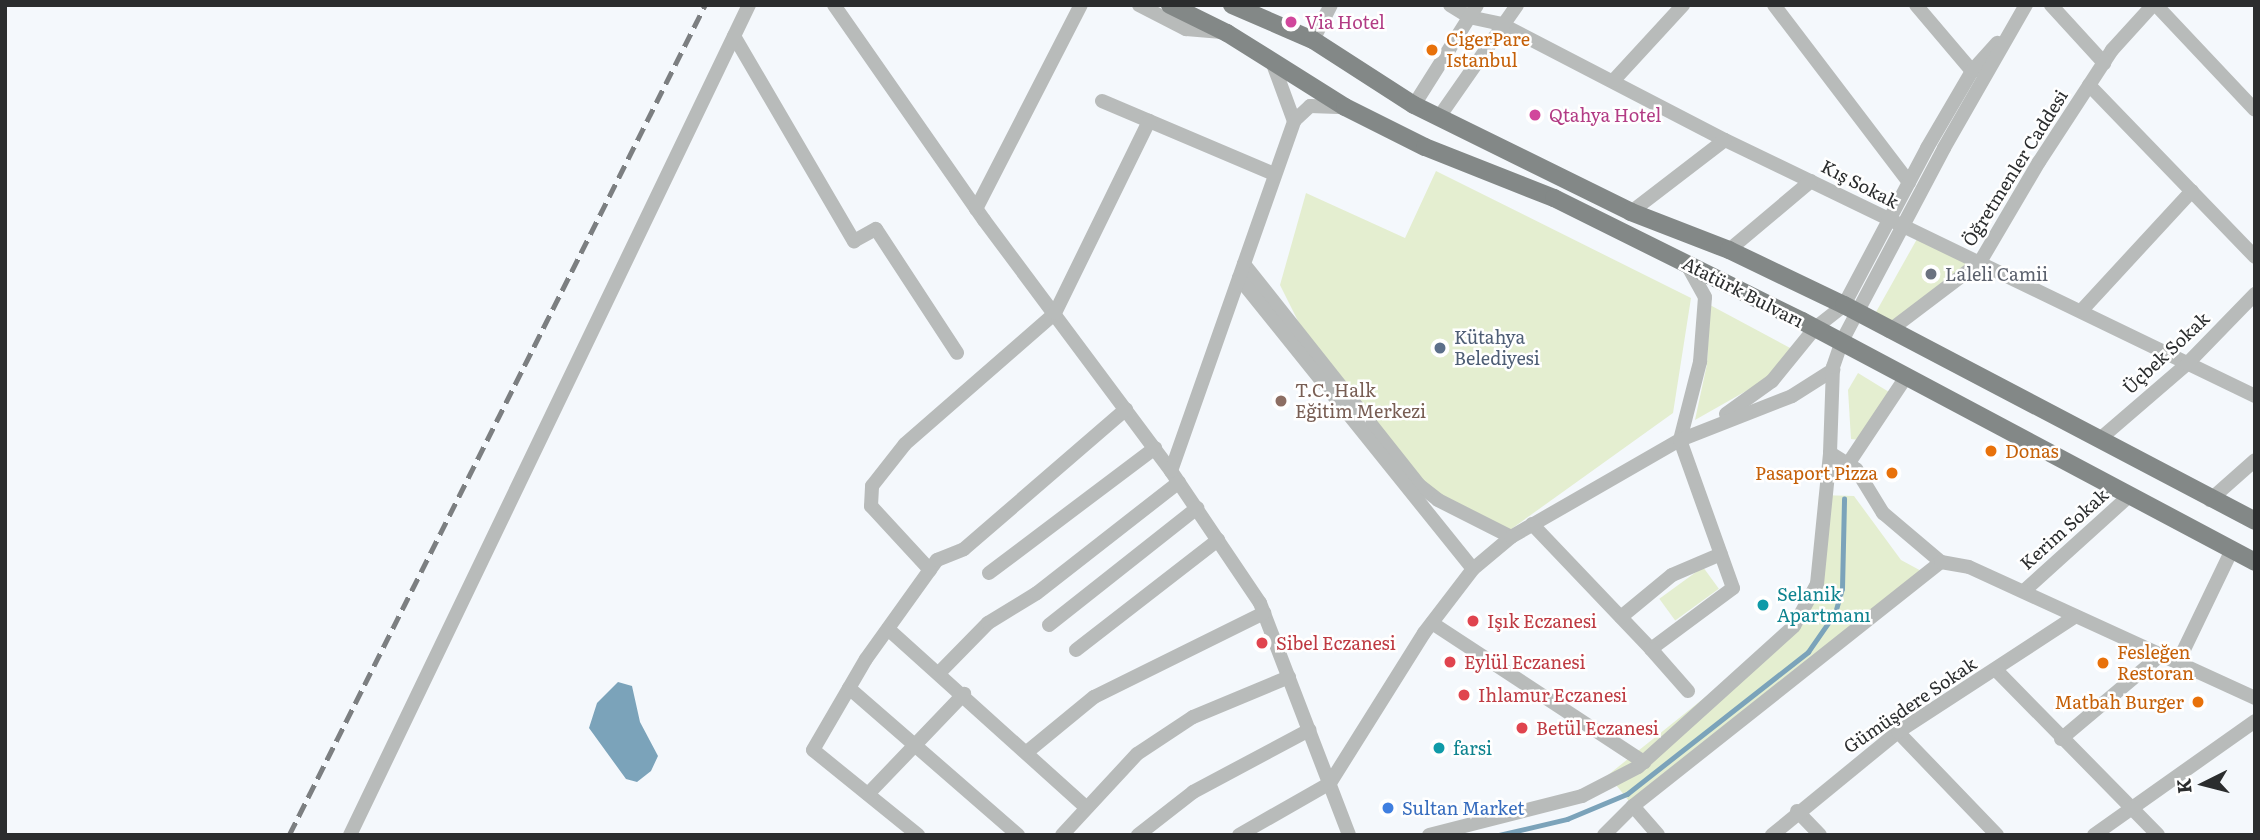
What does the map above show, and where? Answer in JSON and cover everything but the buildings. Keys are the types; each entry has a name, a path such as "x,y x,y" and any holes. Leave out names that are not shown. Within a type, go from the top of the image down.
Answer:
{"main road":[{"name":"Atatürk Bulvarı","path":"1170,5 1227,33 1345,107 1425,147 1554,198 1842,341 2255,562"},
{"name":"Atatürk Bulvarı","path":"1233,5 1312,40 1439,117 1631,212 1729,250 2101,438 2210,500 2255,521"},
{"path":"1425,147 1439,117"}],"street":[{"path":"349,835 749,5"},
{"path":"834,5 976,209 1175,476 1264,613 1349,835"},
{"path":"976,209 1082,5"},
{"name":"Atatürk Bulvarı","path":"1139,5 1186,29 1227,33"},
{"path":"1312,40 1331,5"},
{"name":"Kış Sokak","path":"1450,5 1473,11 1501,24 1903,228 2082,310 2255,396"},
{"path":"1439,117 1501,24 1517,5"},
{"path":"1614,80 1683,5"},
{"path":"1774,5 1909,182"},
{"path":"1916,5 1972,71"},
{"path":"2051,5 2104,63"},
{"path":"2154,5 2253,107"},
{"name":"Öğretmenler Caddesi","path":"1889,331 1980,262 2089,85 2104,63 2154,5"},
{"path":"1414,104 1473,11"},
{"path":"1429,835 1582,796 1644,762 1794,626 1817,584 1830,453 1833,370 1850,310 1888,219 1972,71 2023,11"},
{"path":"1714,424 1772,381 1815,328 1850,310 1903,228 2023,11"},
{"path":"734,36 854,242 876,229 957,353"},
{"path":"1273,64 1294,121"},
{"path":"2089,85 2255,257"},
{"path":"1102,101 1274,174"},
{"path":"939,673 988,623 1037,593 1175,476 1241,271 1294,121 1310,106 1345,107"},
{"path":"930,570 871,506 872,486 905,444 1055,313 1149,121"},
{"path":"1631,212 1725,140"},
{"path":"1729,250 1811,181"},
{"path":"2082,310 2192,191"},
{"path":"1651,649 1733,588 1680,440 1699,362 1704,297 1687,264"},
{"path":"1241,271 1419,485 1438,500 1511,537"},
{"path":"1241,271 1473,569"},
{"name":"Üçbek Sokak","path":"2101,438 2187,364 2255,294"},
{"path":"1239,835 1330,783 1432,623 1473,569 1511,537 1680,440 1714,424 1792,396 1833,370"},
{"path":"1849,464 1906,377"},
{"path":"918,835 813,750 849,688 937,560 964,549 1126,409"},
{"path":"989,573 1155,448"},
{"path":"1830,453 1849,464 1883,513 1941,562 1969,567 2025,591 2255,698"},
{"path":"2210,500 2255,460"},
{"name":"Kerim Sokak","path":"2025,591 2129,496"},
{"path":"1049,625 1197,508"},
{"path":"1532,524 1688,691"},
{"path":"1076,650 1218,540"},
{"path":"2178,662 2232,550"},
{"path":"1621,617 1672,575 1721,554"},
{"path":"1604,835 1633,806 1941,562"},
{"path":"1027,752 1094,697 1264,613"},
{"name":"Gümüşdere Sokak","path":"1772,835 1797,810 1898,732 2077,616"},
{"path":"1432,623 1644,762"},
{"path":"888,629 964,694 1086,807"},
{"path":"2061,739 2162,654"},
{"path":"1996,670 2158,835"},
{"path":"1062,835 1137,754 1193,717 1289,677"},
{"path":"849,688 1018,835"},
{"path":"867,794 964,694"},
{"path":"2094,835 2255,721"},
{"path":"1138,835 1193,792 1309,730"},
{"path":"1898,732 1997,835"},
{"path":"1633,806 1658,835"},
{"path":"1797,810 1820,835"}],"green space":[{"path":"1436,171 1691,298 1673,413 1507,532 1419,485 1304,333 1280,285 1306,193 1405,238"},
{"path":"1917,239 1969,264 1896,323 1876,312"},
{"path":"1710,305 1792,349 1762,382 1695,420 1707,364"},
{"path":"1858,373 1889,392 1860,440 1851,439 1848,390"},
{"path":"1819,495 1854,496 1901,560 1925,573 1633,806 1608,775 1794,626 1815,569"},
{"path":"1703,567 1719,589 1675,621 1659,599"}],"water":[{"path":"618,682 632,686 640,722 658,756 651,771 637,782 626,779 589,728 597,703"}],"waterway":[{"path":"1499,835 1567,819 1627,794 1808,652 1835,613 1842,589 1844,499"}],"railway":[{"path":"289,835 705,5"}],"place":[{"name":"Via Hotel","path":"1291,22"},
{"name":"CigerPare Istanbul","path":"1432,50"},
{"name":"Qtahya Hotel","path":"1535,115"},
{"name":"Laleli Camii","path":"1931,274"},
{"name":"Kütahya Belediyesi","path":"1440,348"},
{"name":"T.C. Halk Eğitim Merkezi","path":"1281,401"},
{"name":"Donas","path":"1991,451"},
{"name":"Pasaport Pizza","path":"1892,473"},
{"name":"Selanik Apartmanı","path":"1763,605"},
{"name":"Işık Eczanesi","path":"1473,621"},
{"name":"Sibel Eczanesi","path":"1262,643"},
{"name":"Eylül Eczanesi","path":"1450,662"},
{"name":"Fesleğen Restoran","path":"2103,663"},
{"name":"Ihlamur Eczanesi","path":"1464,695"},
{"name":"Matbah Burger","path":"2198,702"},
{"name":"Betül Eczanesi","path":"1522,728"},
{"name":"farsi","path":"1439,748"},
{"name":"Sultan Market","path":"1388,808"}]}
